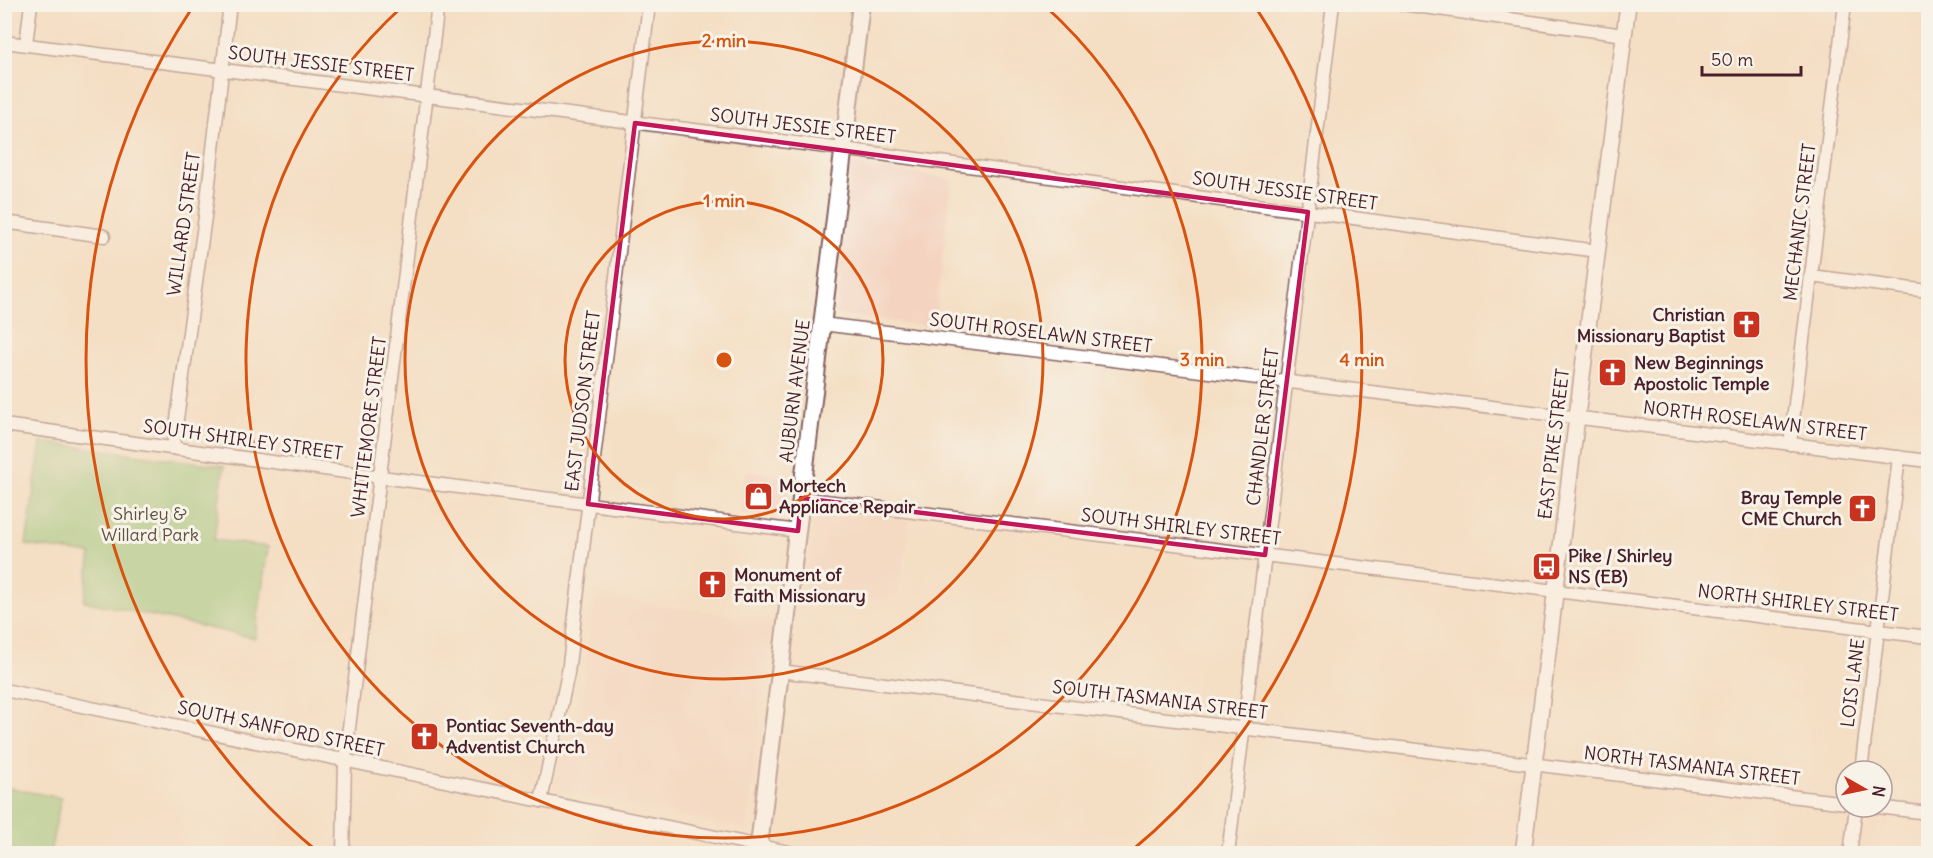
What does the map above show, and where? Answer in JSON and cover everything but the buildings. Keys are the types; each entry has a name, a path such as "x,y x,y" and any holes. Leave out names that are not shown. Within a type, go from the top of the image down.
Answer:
{"main road":[{"name":"AUBURN AVENUE","path":"759,850 861,4"}],"street":[{"path":"26,44 31,4"},
{"name":"WILLARD STREET","path":"173,448 205,217 230,4"},
{"name":"WHITTEMORE STREET","path":"342,854 345,760 438,4"},
{"name":"EAST JUDSON STREET","path":"541,801 568,673 649,4"},
{"name":"CHANDLER STREET","path":"1228,854 1333,4"},
{"path":"1402,4 1624,35"},
{"name":"EAST PIKE STREET","path":"1523,854 1628,4"},
{"name":"MECHANIC STREET","path":"1790,444 1845,4"},
{"name":"SOUTH JESSIE STREET","path":"4,42 843,149 1597,251"},
{"path":"4,222 104,236"},
{"path":"1811,276 1929,291"},
{"name":"SOUTH ROSELAWN STREET","path":"822,324 1577,418"},
{"name":"NORTH ROSELAWN STREET","path":"1577,418 1929,461"},
{"name":"SOUTH SHIRLEY STREET","path":"4,425 798,531"},
{"name":"LOIS LANE","path":"1862,759 1899,458"},
{"name":"SOUTH SHIRLEY STREET","path":"801,498 1555,591"},
{"name":"NORTH SHIRLEY STREET","path":"1555,591 1929,637"},
{"name":"SOUTH TASMANIA STREET","path":"780,671 1534,765"},
{"name":"SOUTH SANFORD STREET","path":"4,690 541,801 759,850 798,854"},
{"name":"NORTH TASMANIA STREET","path":"1534,765 1834,802"},
{"path":"1894,809 1929,813"},
{"path":"1850,854 1854,819"}],"highlighted area":[{"path":"635,123 1308,212 1265,555 801,498 798,531 588,504"}],"shaded area":[{"path":"851,165 952,179 934,327 836,314"},
{"path":"746,471 790,476 785,513 775,518 741,513"},
{"path":"816,506 911,517 898,599 861,598 805,590"},
{"path":"595,595 771,621 747,831 554,788 568,733 580,707"}],"green space":[{"name":"Shirley & Willard Park","path":"41,442 224,466 214,540 268,547 255,638 84,601 91,554 26,545"},
{"path":"5,787 61,798 50,853 5,853"}],"place":[{"name":"Christian Missionary Baptist","path":"1746,325"},
{"name":"New Beginnings Apostolic Temple","path":"1613,373"},
{"name":"Mortech Appliance Repair","path":"758,496"},
{"name":"Bray Temple CME Church","path":"1863,508"},
{"name":"Pike / Shirley NS (EB)","path":"1547,566"},
{"name":"Monument of Faith Missionary","path":"713,585"},
{"name":"Pontiac Seventh-day Adventist Church","path":"425,736"}]}
